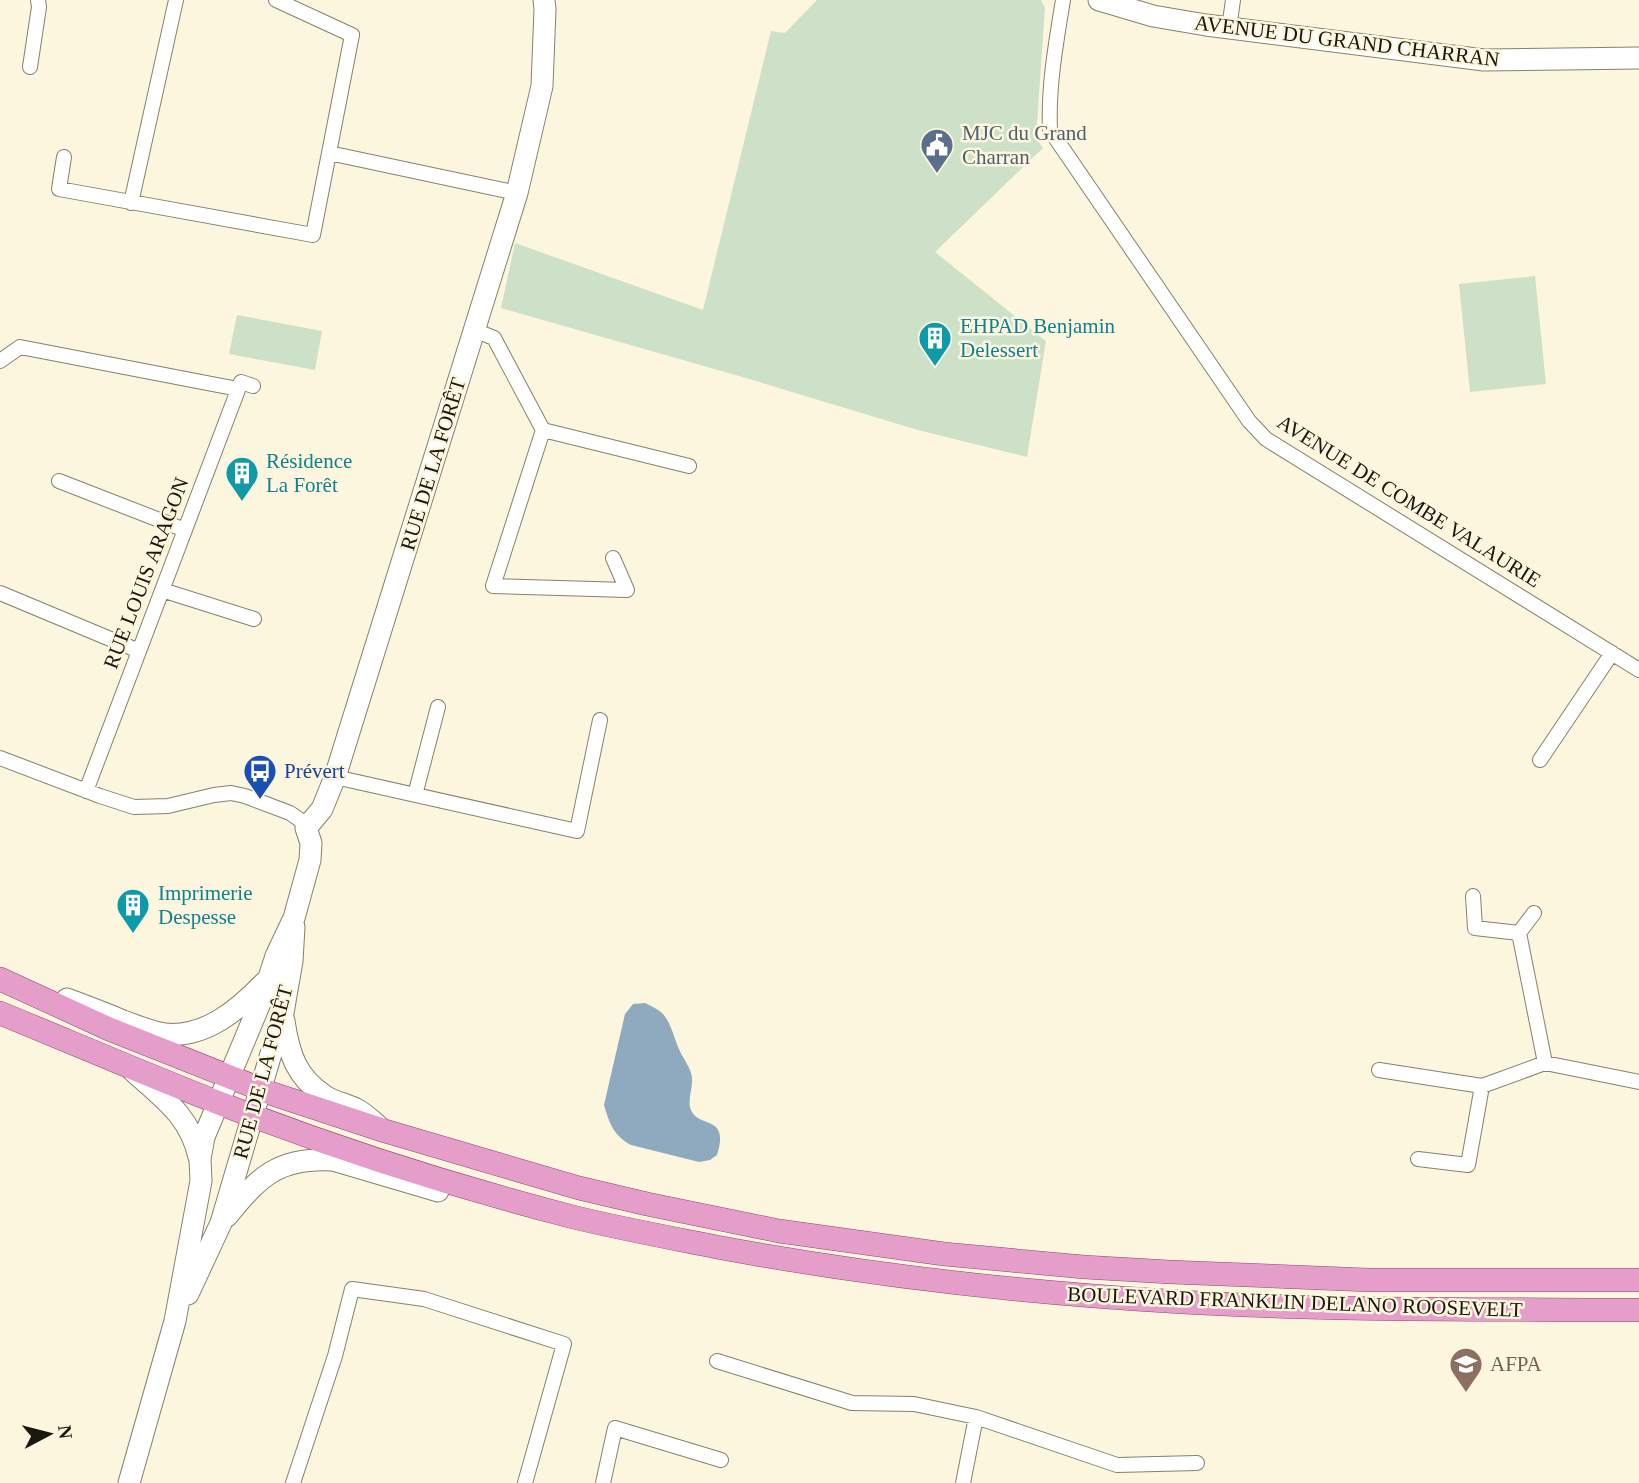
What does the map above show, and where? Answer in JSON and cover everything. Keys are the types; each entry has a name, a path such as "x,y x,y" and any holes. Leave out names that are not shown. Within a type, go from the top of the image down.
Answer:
{"main road":[{"name":"BOULEVARD FRANKLIN DELANO ROOSEVELT","path":"2,980 109,1029 260,1089 385,1131 579,1188 779,1231 944,1254 1084,1267 1369,1280 1639,1280"},
{"name":"BOULEVARD FRANKLIN DELANO ROOSEVELT","path":"0,1013 219,1103 398,1167 534,1206 642,1233 774,1257 940,1282 1040,1293 1169,1302 1368,1309 1639,1310"}],"street":[{"path":"30,67 38,0"},
{"path":"131,203 176,0"},
{"path":"64,156 59,189 313,236 352,34 276,0"},
{"name":"RUE DE LA FORÊT","path":"200,1159 204,1137 276,956 294,918 310,860 311,843 306,828 322,809 335,777 517,193 542,86 544,0"},
{"name":"AVENUE DE COMBE VALAURIE","path":"1063,0 1052,71 1050,130 1249,421 1266,439 1639,670"},
{"name":"AVENUE DU GRAND CHARRAN","path":"1099,0 1153,16 1206,25 1485,60 1639,58"},
{"path":"1229,28 1233,0"},
{"path":"328,153 517,193"},
{"path":"474,330 494,338 543,429 493,586 628,590 613,558"},
{"name":"RUE LOUIS ARAGON","path":"0,361 20,347 246,388 185,530 86,791"},
{"path":"543,429 689,466"},
{"path":"59,481 185,530"},
{"path":"162,590 254,620"},
{"path":"0,593 139,651"},
{"path":"1540,760 1612,653"},
{"path":"415,795 438,707"},
{"path":"335,777 577,831 600,720"},
{"path":"0,758 134,807 168,806 232,793 290,813 306,828"},
{"path":"1473,896 1475,928 1519,933"},
{"path":"1534,913 1519,933 1545,1063"},
{"name":"RUE DE LA FORÊT","path":"175,1321 221,1223 253,1115 283,1013 292,961 294,918"},
{"path":"2,980 39,988 151,1031 178,1034 197,1031 216,1023 249,999 270,976"},
{"path":"283,1013 288,1047 297,1068 310,1084 327,1098 356,1109 385,1131"},
{"path":"1378,1070 1482,1086 1545,1063 1639,1082"},
{"name":"RUE DE LA FORÊT","path":"127,1065 185,1121 197,1145 201,1181 175,1321 129,1483"},
{"path":"1418,1158 1468,1166 1482,1086"},
{"name":"RUE DE LA FORÊT","path":"221,1223 254,1183 272,1171 295,1162 317,1159 333,1160 471,1200 534,1206"},
{"path":"293,1483 335,1356 352,1289 424,1299 564,1344 525,1483"},
{"path":"717,1361 852,1403 914,1404 976,1417 1116,1465 1198,1463"},
{"path":"963,1483 976,1417"},
{"path":"603,1483 615,1428 721,1460"}],"green space":[{"path":"817,0 1041,0 1045,8 1036,138 1043,148 935,252 1046,341 1027,457 918,430 501,308 515,243 703,310 771,31 785,33"},
{"path":"1535,276 1546,384 1470,392 1459,284"},
{"path":"237,315 322,331 315,370 229,354"}],"water":[{"path":"645,1003 666,1018 690,1070 691,1110 695,1116 712,1124 720,1133 717,1155 710,1160 699,1162 631,1145 616,1133 610,1123 604,1105 625,1014 633,1004"}],"place":[{"name":"MJC du Grand Charran","path":"937,175"},
{"name":"EHPAD Benjamin Delessert","path":"935,368"},
{"name":"Résidence La Forêt","path":"242,503"},
{"name":"Prévert","path":"260,801"},
{"name":"Imprimerie Despesse","path":"133,935"},
{"name":"AFPA","path":"1466,1394"}]}
